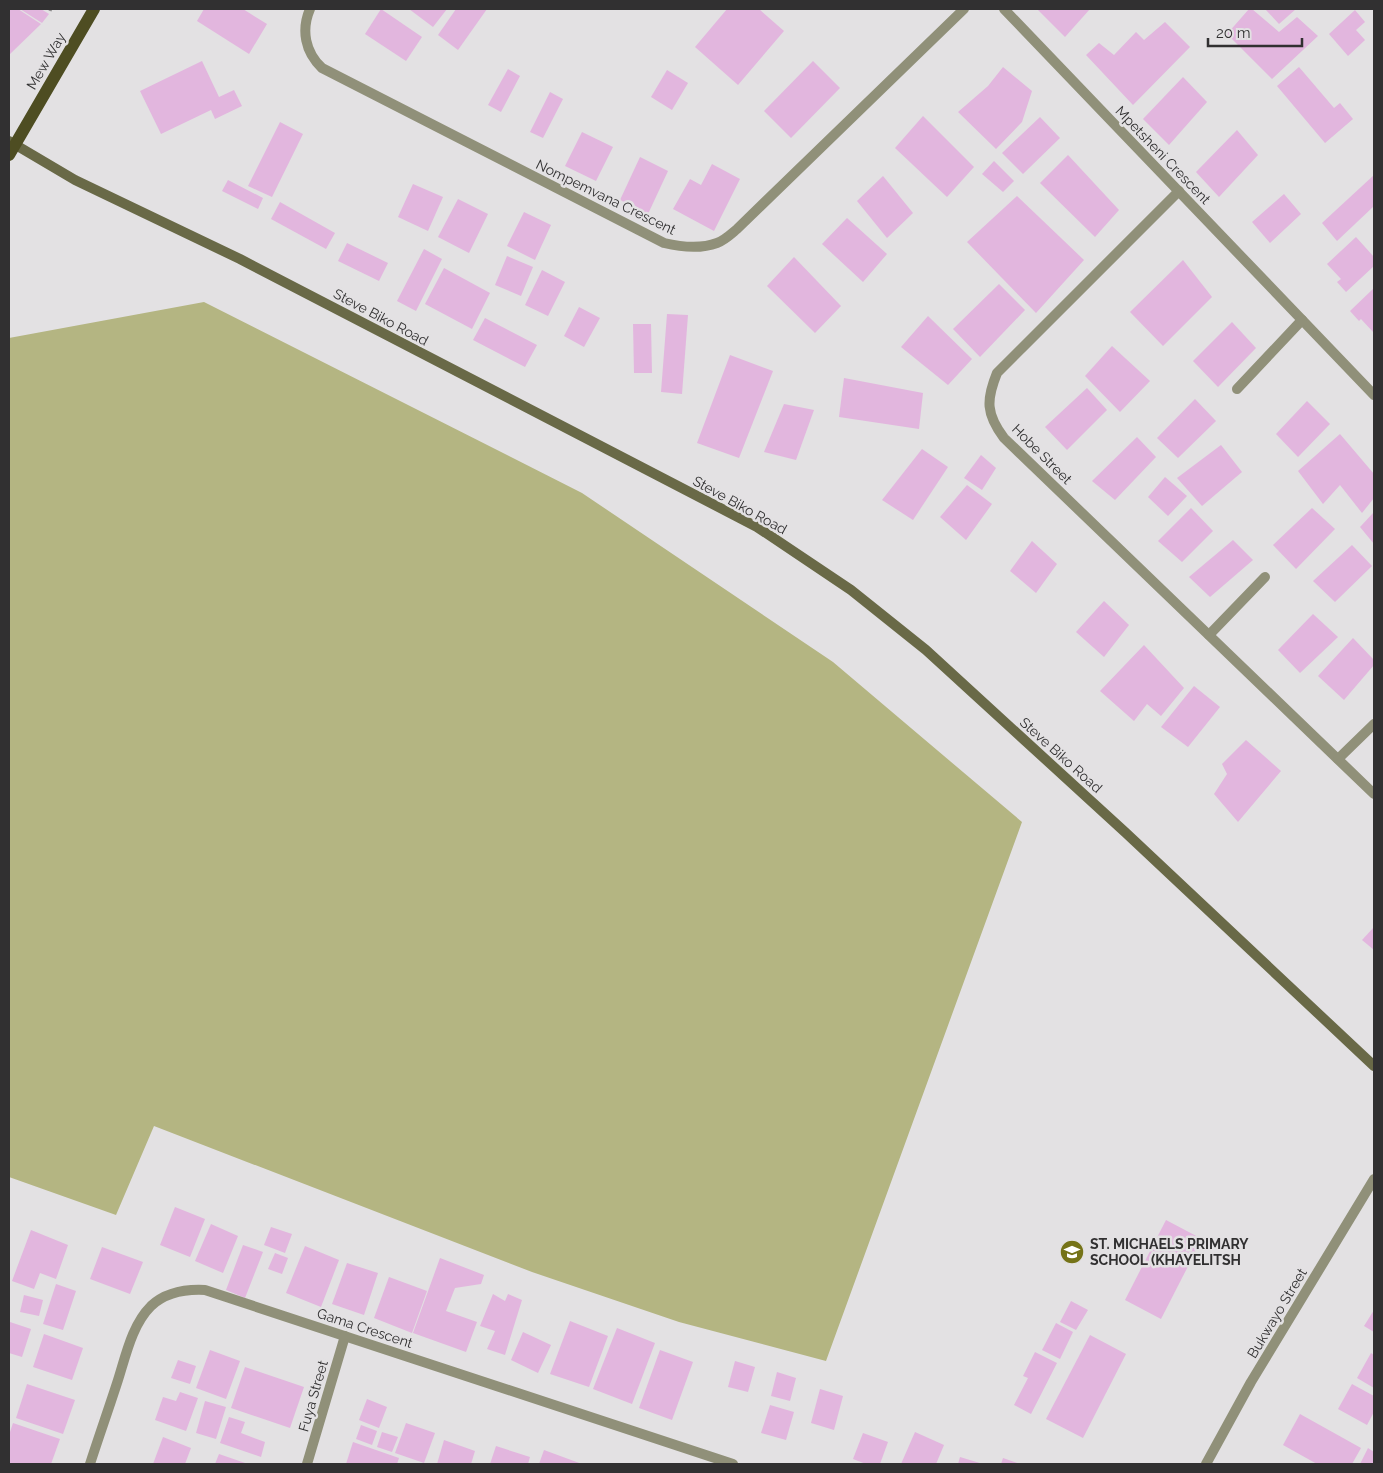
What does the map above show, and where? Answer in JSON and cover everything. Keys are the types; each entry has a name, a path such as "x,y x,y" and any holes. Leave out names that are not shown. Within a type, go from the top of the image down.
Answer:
{"main road":[{"name":"Mew Way","path":"10,147 94,9"}],"street":[{"name":"Nompemvana Crescent","path":"310,9 306,17 304,30 306,42 315,61 322,68 664,243 699,247 718,243 737,229 964,9"},
{"name":"Mpetsheni Crescent","path":"1004,9 1374,394"},
{"name":"Steve Biko Road","path":"10,147 248,264 757,527 850,590 926,650 1126,833 1374,1066"},
{"name":"Hobe Street","path":"1179,191 997,373 991,391 990,414 994,424 1004,438 1374,794"},
{"path":"1238,389 1302,320"},
{"path":"1209,635 1266,576"},
{"path":"1338,759 1374,724"},
{"name":"Bukwayo Street","path":"1206,1464 1252,1382 1374,1179"},
{"name":"Gama Crescent","path":"90,1464 131,1342 142,1317 152,1305 167,1295 189,1290 205,1290 733,1464"},
{"name":"Fuya Street","path":"307,1464 344,1336"}],"green space":[{"path":"204,302 582,493 833,662 1022,822 826,1361 679,1322 532,1272 154,1126 116,1215 9,1177 9,338"}],"building":[{"path":"9,9 18,9 41,24 9,55"},
{"path":"20,9 41,9 49,14 42,23"},
{"path":"204,9 243,9 267,24 249,54 197,21"},
{"path":"381,9 422,37 406,61 365,34"},
{"path":"409,9 447,9 433,27"},
{"path":"456,9 487,9 458,50 438,35"},
{"path":"727,9 759,9 784,31 738,85 695,47"},
{"path":"1039,9 1090,9 1065,37"},
{"path":"1249,9 1252,9 1279,32 1297,17 1318,36 1272,79 1227,34"},
{"path":"1265,9 1296,9 1279,24"},
{"path":"1355,10 1365,22 1356,30 1365,40 1348,56 1329,34"},
{"path":"1165,22 1190,47 1133,105 1086,55 1099,43 1114,55 1136,32 1144,40"},
{"path":"202,61 219,97 234,90 242,106 215,119 211,110 161,134 140,91"},
{"path":"813,61 840,88 791,138 764,111"},
{"path":"1003,67 1032,91 1022,122 996,149 958,112 988,86"},
{"path":"1299,67 1334,108 1340,103 1353,119 1325,143 1277,86"},
{"path":"508,69 520,76 501,112 488,105"},
{"path":"667,70 688,83 672,110 651,97"},
{"path":"1183,77 1207,102 1169,145 1143,119"},
{"path":"550,92 563,99 543,138 530,132"},
{"path":"923,116 974,167 947,197 895,148"},
{"path":"1040,117 1060,138 1023,174 1002,153"},
{"path":"280,122 303,134 272,197 248,186"},
{"path":"1237,130 1258,155 1219,197 1196,172"},
{"path":"582,132 613,147 596,181 565,166"},
{"path":"1068,155 1119,210 1095,237 1040,183"},
{"path":"640,157 668,171 648,214 620,200"},
{"path":"994,161 1014,181 1003,192 982,174"},
{"path":"712,164 740,179 714,231 673,209 690,179 701,185"},
{"path":"1374,175 1374,206 1337,241 1322,223"},
{"path":"883,176 913,213 887,238 857,201"},
{"path":"228,180 263,198 258,209 222,191"},
{"path":"413,184 443,197 428,231 398,217"},
{"path":"1284,194 1301,214 1270,243 1252,222"},
{"path":"1017,196 1084,260 1036,313 967,242"},
{"path":"458,199 488,214 469,253 438,237"},
{"path":"280,202 335,233 326,249 271,219"},
{"path":"524,212 551,225 535,260 507,246"},
{"path":"847,218 887,254 863,282 822,244"},
{"path":"1356,237 1374,257 1374,266 1346,292 1337,282 1341,279 1327,264"},
{"path":"347,243 388,263 379,281 338,261"},
{"path":"424,249 442,259 416,311 397,301"},
{"path":"507,256 533,267 521,296 495,285"},
{"path":"794,257 841,306 815,333 767,286"},
{"path":"1183,260 1212,297 1163,346 1130,312"},
{"path":"444,268 490,293 472,329 425,304"},
{"path":"542,270 565,282 548,316 525,305"},
{"path":"999,284 1025,310 980,357 953,329"},
{"path":"1374,288 1374,333 1361,319 1359,321 1350,311"},
{"path":"579,307 600,318 584,347 564,336"},
{"path":"667,314 688,315 682,394 661,392"},
{"path":"928,316 972,359 948,385 901,347"},
{"path":"485,318 537,345 525,367 473,340"},
{"path":"1232,322 1256,348 1218,387 1193,361"},
{"path":"633,324 651,324 652,373 634,373"},
{"path":"1112,346 1150,381 1120,412 1085,376"},
{"path":"730,355 773,371 739,458 697,443"},
{"path":"844,378 923,393 919,429 839,417"},
{"path":"1087,388 1107,410 1067,450 1045,427"},
{"path":"1195,399 1216,421 1178,458 1157,438"},
{"path":"1307,401 1330,424 1298,457 1276,434"},
{"path":"784,404 814,410 796,460 764,452"},
{"path":"1340,434 1374,474 1374,498 1362,513 1340,485 1323,504 1298,471"},
{"path":"1137,437 1156,457 1115,500 1092,481"},
{"path":"1221,445 1242,472 1202,506 1177,478"},
{"path":"922,449 948,467 913,520 882,500"},
{"path":"981,455 996,468 982,490 964,478"},
{"path":"1165,477 1187,496 1168,516 1148,497"},
{"path":"967,485 992,504 966,540 940,517"},
{"path":"1191,508 1213,531 1182,562 1158,541"},
{"path":"1312,508 1335,529 1296,569 1273,545"},
{"path":"1374,512 1374,544 1360,527"},
{"path":"1233,540 1253,560 1210,597 1189,577"},
{"path":"1032,541 1057,564 1036,593 1010,571"},
{"path":"1352,545 1372,566 1335,602 1313,581"},
{"path":"1104,601 1129,625 1104,657 1076,632"},
{"path":"1313,614 1338,637 1300,673 1278,650"},
{"path":"1353,638 1374,660 1374,665 1344,700 1318,676"},
{"path":"1144,645 1184,688 1161,716 1147,704 1134,721 1100,691"},
{"path":"1194,686 1220,707 1188,747 1161,727"},
{"path":"1246,740 1281,771 1238,822 1214,794 1227,774 1222,764"},
{"path":"1374,927 1374,950 1362,940"},
{"path":"175,1207 205,1219 190,1257 160,1245"},
{"path":"1166,1220 1202,1239 1161,1319 1125,1300"},
{"path":"211,1224 238,1236 223,1273 195,1261"},
{"path":"271,1227 292,1234 285,1253 264,1245"},
{"path":"31,1230 68,1245 56,1279 40,1273 34,1289 12,1281"},
{"path":"243,1245 263,1252 245,1298 226,1290"},
{"path":"305,1246 339,1260 321,1307 286,1293"},
{"path":"102,1247 143,1262 130,1294 90,1279"},
{"path":"275,1253 288,1258 282,1274 268,1269"},
{"path":"440,1258 484,1275 481,1284 455,1288 446,1311 477,1322 466,1352 413,1333"},
{"path":"347,1263 378,1273 364,1315 332,1304"},
{"path":"389,1277 427,1291 412,1333 374,1318"},
{"path":"56,1284 76,1291 63,1330 43,1324"},
{"path":"493,1294 505,1301 508,1294 522,1300 505,1355 487,1349 495,1331 480,1326"},
{"path":"24,1295 43,1300 39,1316 20,1312"},
{"path":"1071,1301 1088,1310 1076,1330 1060,1322"},
{"path":"1374,1310 1374,1332 1364,1326"},
{"path":"570,1321 608,1336 589,1387 550,1374"},
{"path":"10,1322 31,1329 22,1357 9,1353"},
{"path":"1056,1323 1073,1332 1060,1359 1042,1350"},
{"path":"617,1328 655,1343 632,1404 593,1389"},
{"path":"523,1332 551,1345 538,1373 511,1360"},
{"path":"44,1334 83,1348 72,1380 33,1367"},
{"path":"1090,1335 1126,1354 1083,1438 1046,1419"},
{"path":"210,1350 240,1361 226,1399 196,1388"},
{"path":"660,1350 693,1362 672,1420 639,1408"},
{"path":"1035,1352 1057,1363 1031,1414 1014,1405 1028,1378 1023,1376"},
{"path":"1371,1353 1374,1355 1374,1388 1357,1378"},
{"path":"178,1360 196,1366 190,1384 171,1378"},
{"path":"735,1361 755,1367 748,1392 728,1387"},
{"path":"245,1367 304,1387 290,1428 231,1408"},
{"path":"777,1372 796,1378 790,1401 771,1396"},
{"path":"27,1384 75,1400 63,1434 16,1418"},
{"path":"1352,1384 1374,1396 1374,1412 1367,1425 1338,1409"},
{"path":"820,1389 843,1396 834,1430 811,1423"},
{"path":"180,1392 198,1398 186,1431 155,1420 163,1397 176,1401"},
{"path":"367,1399 387,1407 379,1428 359,1420"},
{"path":"205,1401 226,1407 216,1439 196,1433"},
{"path":"770,1405 794,1412 786,1440 761,1433"},
{"path":"1300,1414 1361,1448 1352,1464 1317,1464 1283,1445"},
{"path":"229,1417 245,1422 241,1433 265,1442 261,1457 220,1443"},
{"path":"13,1423 60,1439 51,1464 9,1463 9,1435"},
{"path":"406,1423 435,1433 424,1463 395,1453"},
{"path":"361,1425 377,1431 372,1445 356,1439"},
{"path":"382,1432 398,1437 392,1452 377,1447"},
{"path":"915,1432 944,1445 936,1464 901,1464"},
{"path":"863,1433 888,1442 880,1464 866,1464 853,1459"},
{"path":"163,1437 191,1448 185,1464 153,1464"},
{"path":"444,1440 475,1451 471,1464 437,1464"},
{"path":"353,1442 399,1458 397,1464 346,1464"},
{"path":"496,1446 530,1457 528,1464 490,1464"},
{"path":"1368,1448 1374,1452 1374,1464 1360,1464"},
{"path":"544,1450 582,1464 539,1464"},
{"path":"219,1454 248,1464 215,1464"},
{"path":"960,1457 983,1464 958,1464"},
{"path":"1003,1458 1020,1464 1001,1464"}],"place":[{"name":"ST. MICHAELS PRIMARY SCHOOL (KHAYELITSH","path":"1072,1252"}]}
